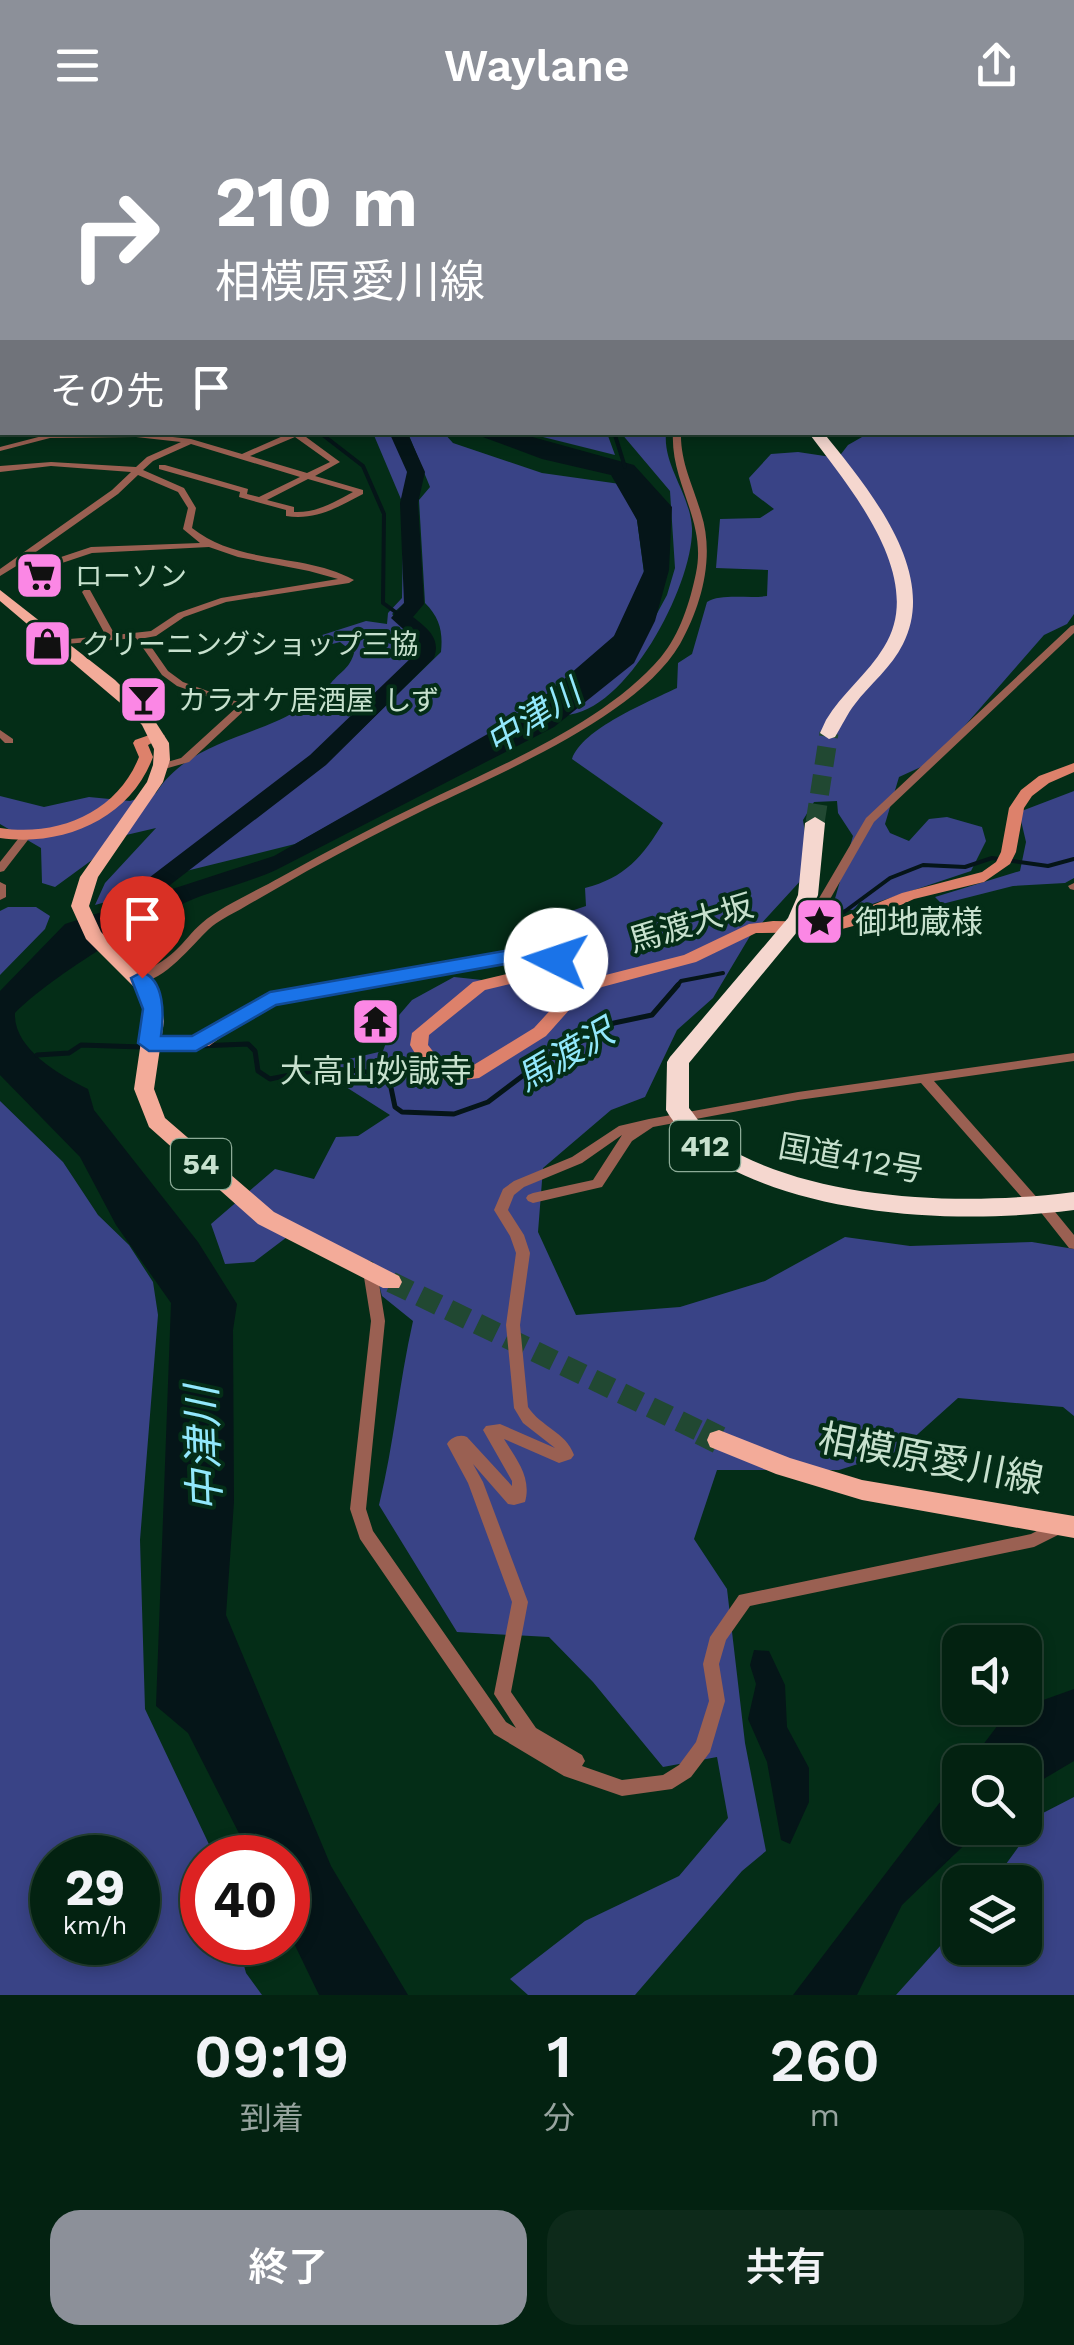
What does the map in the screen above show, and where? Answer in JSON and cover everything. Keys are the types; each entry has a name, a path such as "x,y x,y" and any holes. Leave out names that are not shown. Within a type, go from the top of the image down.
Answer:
{"highway":[{"path":"818,435 862,492 878,521 904,583 906,622 896,644 843,705 829,733"},
{"name":"412","path":"681,1117 673,1091 678,1062 798,929 808,895 815,823"},
{"name":"国道412号","path":"681,1117 698,1140 733,1166 790,1184 923,1205 1040,1206 1074,1200"}],"main road":[{"path":"0,594 134,707 158,736 161,767 90,878 80,906 93,935 137,974"},
{"name":"54","path":"137,974 154,1009 145,1098 162,1129 266,1218 391,1282"},
{"name":"相模原愛川線","path":"719,1440 785,1467 862,1490 1069,1525"}],"street":[{"path":"0,450 50,436 136,435 191,440 360,492 313,515 295,516 289,514 292,509 162,468"},
{"path":"245,455 293,435"},
{"path":"260,500 336,462 301,435"},
{"path":"137,974 177,956 208,924 533,752 623,696 656,668 682,632 703,562 697,506 675,452 677,435"},
{"path":"0,573 155,456 191,440"},
{"path":"0,469 51,464 137,471 181,490 192,508 186,529 209,545"},
{"path":"18,562 62,560 91,550 209,545 320,567 350,580 224,600 182,615 159,632 57,642"},
{"path":"87,592 112,637"},
{"path":"798,929 870,820 1074,628"},
{"path":"139,636 165,673 180,684 244,706 185,760 161,767"},
{"path":"0,833 26,836 109,810 144,766 140,743 158,736"},
{"path":"798,929 850,923 910,896 986,876 1001,866 1011,841 1020,796 1033,784 1074,767"},
{"path":"0,869 26,836"},
{"path":"0,885 4,893 0,897"},
{"name":"馬渡大坂","path":"149,1043 203,1042 248,1009 282,997 533,952 554,956 555,964 546,970 471,990 421,1033 419,1046 432,1065 452,1077 467,1077 541,1031 564,1003 587,986 698,956 753,928 798,929"},
{"path":"570,1770 576,1760 530,1734 502,1694 520,1602 475,1482 456,1444 462,1441 514,1500 520,1497 520,1480 491,1430 500,1430 559,1457 566,1455 563,1446 528,1419 522,1408 513,1325 522,1253 518,1235 501,1210 502,1203 519,1184 577,1160 619,1132 640,1126 1074,1057"},
{"path":"927,1078 928,1084 1074,1244"},
{"path":"533,1198 557,1189 596,1184 626,1138 640,1126"},
{"path":"370,1271 378,1321 358,1509 366,1534 500,1728 570,1770 622,1788 666,1783 685,1772 704,1746 717,1701 711,1664 718,1636 745,1600 1034,1540 1069,1525"}],"shaded area":[{"path":"374,435 393,435 402,452 409,480 406,511"},
{"path":"409,435 446,435 453,443 542,473 620,484 637,520 644,573 633,609 599,658 510,724 295,844 186,871 209,847 327,763 441,652 439,626 425,603 419,500 430,487"},
{"path":"535,435 608,435 615,455"},
{"path":"623,435 666,435 669,457 690,515 690,552 669,611 633,669 611,693 588,709 565,715 640,645 667,595 675,568 670,491"},
{"path":"866,435 1074,435 1074,614 1067,624 1044,635 934,761 899,777 885,824 890,833 909,841 929,819 947,817 982,827 986,841 971,871 854,910 832,909 853,836 838,813 837,801 814,802 803,820 807,845 803,878 750,936 713,998 677,1030 645,1097 611,1110 543,1168 538,1232 576,1315 680,1307 765,1281 845,1237 910,1246 1032,1242 1074,1249 1074,1416 1063,1407 958,1398 899,1451 839,1470 717,1470 694,1539 727,1589 745,1743 766,1851 742,1871 635,1995 528,1995 510,1979 585,1921 679,1876 728,1818 717,1757 663,1767 593,1682 549,1637 457,1632 379,1505 413,1321 382,1296 373,1262 287,1237 254,1262 225,1264 211,1224 275,1169 314,1179 336,1137 358,1136 390,1115 335,1080 332,1063 383,1051 394,1021 412,1000 454,977 501,982 564,969 566,949 517,929 586,906 585,888 632,864 663,823 572,759 578,748 602,727 677,688 678,663 692,654 707,602 767,596 768,570 716,568 720,519 760,518 774,509 753,493 749,478 771,454 798,452 838,458 848,445"},
{"path":"403,542 408,542 410,598 392,614 420,643 408,671 275,791 145,891 95,905 105,883 156,828 109,839 92,860 55,887 42,883 41,848 0,824 0,796 44,807 89,797 130,801 156,793 173,772 194,757 312,701 348,666 354,653 340,642 317,648 316,637 366,621 387,624 388,613 402,598"},
{"path":"1074,791 1074,878 1065,883 1013,886 942,904 935,897 1020,871 1026,842 1019,812"},
{"path":"8,907 36,907 50,916 45,929 0,975 0,911"},
{"path":"0,1101 63,1162 98,1215 129,1245 153,1282 158,1315 140,1540 145,1709 205,1835 180,1835 180,1965 244,1965 262,1995 0,1995"},
{"path":"1074,1797 1074,1995 896,1995 942,1944 942,1965 1042,1965 1042,1865 1005,1865 1020,1845 1042,1845 1043,1813"}],"water":[{"name":"中津川","path":"477,435 525,435 634,465 672,507 669,570 655,621 634,663 554,727 276,870 183,903 132,930 77,964 15,1013 21,1038 30,1049 52,1068 88,1089 94,1110 198,1242 237,1304 233,1330 234,1502 226,1615 331,1866 408,1995 319,1995 304,1965 310,1965 310,1835 240,1835 188,1733 156,1706 171,1303 116,1225 80,1157 0,1075 0,991 65,924 274,856 526,712 614,636 644,571 637,520 611,475 542,459"},
{"path":"754,1650 769,1651 785,1685 787,1727 809,1768 809,1802 790,1844 781,1840 767,1762 748,1719 756,1684 750,1665"},
{"path":"1074,1689 1074,1761 1042,1780 1042,1745 983,1745 998,1725 1042,1725 1042,1700"},
{"path":"942,1800 942,1845 964,1845 902,1905 857,1995 793,1995"}],"waterway":[{"path":"323,435 363,466 384,514 383,603 401,616"},
{"path":"152,904 159,882 318,760 423,658 427,648 423,635 401,618 414,604 409,503 416,472 399,435"},
{"path":"615,435 625,467"},
{"name":"馬渡沢","path":"823,920 844,912 890,878 923,865 965,867 992,858 1048,866 1074,859"},
{"name":"馬渡沢","path":"675,988 681,981 723,973"},
{"name":"馬渡沢","path":"198,1046 248,1044 255,1051 258,1071 270,1079 330,1070 374,1074 389,1078 395,1107 402,1112 454,1114 488,1102 533,1068 614,1023 652,1015 678,985"},
{"name":"馬渡沢","path":"37,1055 69,1053 81,1045 142,1047"}],"tunnel":[{"path":"815,823 829,733"},
{"path":"391,1282 706,1434"},
{"path":"701,1431 719,1440"}],"place":[{"name":"ローソン","path":"40,576"},
{"name":"クリーニングショップ三協","path":"47,644"},
{"name":"カラオケ居酒屋 しず","path":"143,700"},
{"name":"御地蔵様","path":"820,922"},
{"name":"大高山妙誠寺","path":"376,1021"}],"route":[{"path":"142,978 154,1009 149,1043 196,1043 210,1039 248,1009 270,1000 533,952 549,953 556,960"}]}
